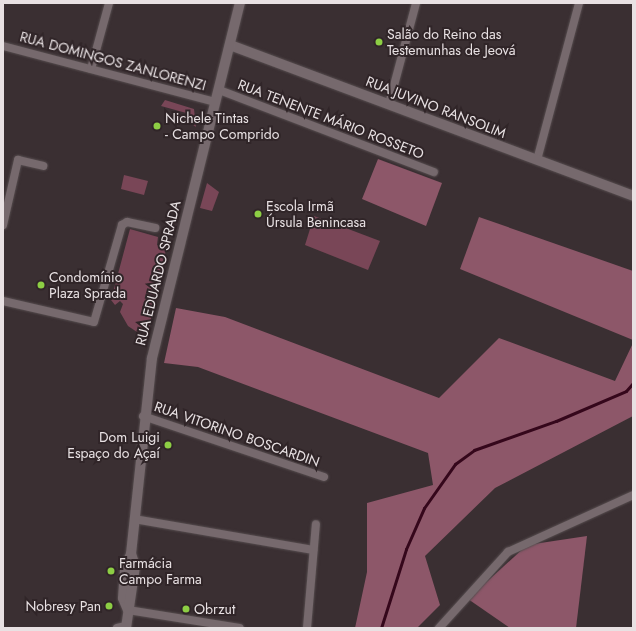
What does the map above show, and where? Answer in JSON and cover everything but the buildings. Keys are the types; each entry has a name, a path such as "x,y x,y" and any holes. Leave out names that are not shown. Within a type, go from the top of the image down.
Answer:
{"main road":[{"name":"RUA EDUARDO SPRADA","path":"123,627 133,598 135,566 130,554 143,416 157,336 240,3"},
{"name":"RUA JUVINO RANSOLIM","path":"230,45 633,196"}],"street":[{"path":"92,69 109,3"},
{"path":"389,104 416,3"},
{"path":"537,160 579,3"},
{"name":"RUA DOMINGOS ZANLORENZI","path":"3,46 215,102"},
{"name":"RUA TENENTE MÁRIO ROSSETO","path":"219,90 434,172"},
{"path":"3,225 18,160 43,166"},
{"path":"3,301 94,322 122,225 127,222 155,228"},
{"name":"RUA VITORINO BOSCARDIN","path":"143,416 324,477"},
{"path":"439,628 508,552 633,495"},
{"path":"134,519 314,550"},
{"path":"307,628 316,524"},
{"path":"128,610 240,628"}],"shaded area":[{"path":"165,100 194,109 196,127 189,122 190,114 161,106"},
{"path":"378,159 442,183 426,226 362,199"},
{"path":"124,175 148,181 144,195 121,189"},
{"path":"207,183 219,192 212,211 200,208"},
{"path":"314,216 380,241 368,270 305,245"},
{"path":"479,217 633,271 633,340 460,269"},
{"path":"130,229 158,237 157,245 166,250 148,332 137,332 128,326 120,312 123,304 120,301 115,305 111,300"},
{"path":"176,308 225,317 439,398 499,338 615,381 633,343 633,416 495,488 425,556 440,605 417,628 355,628 367,572 367,503 433,485 428,453 198,367 164,363"},
{"path":"587,536 576,628 510,628 468,599 527,545"}],"waterway":[{"path":"381,628 406,549 424,508 455,464 474,450 556,421 626,391 633,383"}],"place":[{"name":"Salão do Reino das Testemunhas de Jeová","path":"379,42"},
{"name":"Nichele Tintas - Campo Comprido","path":"157,126"},
{"name":"Escola Irmã Úrsula Benincasa","path":"258,214"},
{"name":"Condomínio Plaza Sprada","path":"41,285"},
{"name":"Dom Luigi Espaço do Açaí","path":"168,445"},
{"name":"Farmácia Campo Farma","path":"111,571"},
{"name":"Nobresy Pan","path":"109,606"},
{"name":"Obrzut","path":"186,609"}]}
